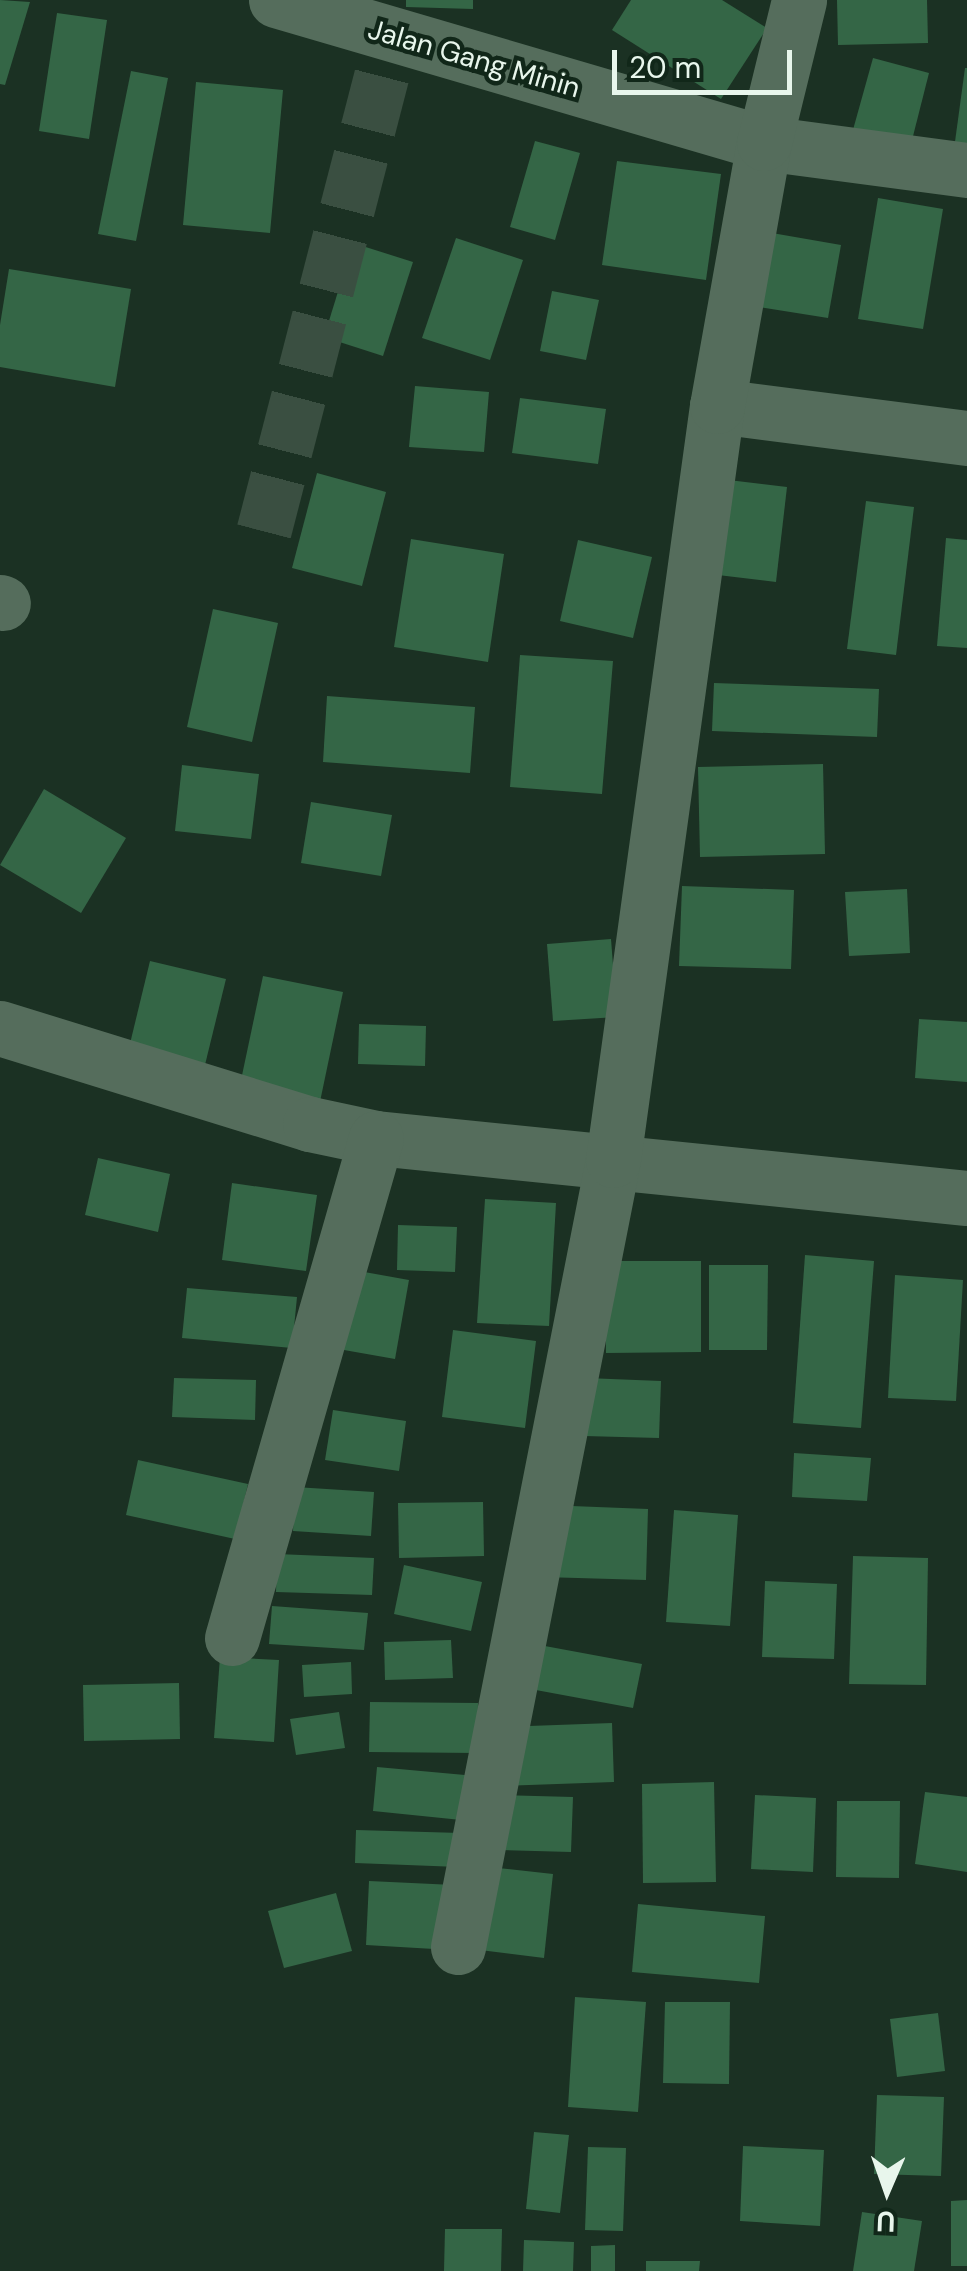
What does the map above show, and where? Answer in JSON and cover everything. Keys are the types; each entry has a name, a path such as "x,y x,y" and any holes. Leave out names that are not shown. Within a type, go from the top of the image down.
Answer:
{"street":[{"name":"Jalan Gang Minin","path":"276,0 764,143 967,170"},
{"path":"458,1946 612,1160 716,406 764,143 799,0"},
{"path":"716,406 967,438"},
{"path":"0,1028 310,1124 376,1138 967,1198"},
{"path":"232,1638 376,1138"}],"building":[{"path":"0,0 30,2 5,85 0,84"},
{"path":"406,0 473,0 473,9 406,7"},
{"path":"631,0 722,0 767,28 721,99 612,30"},
{"path":"837,0 927,0 928,43 838,45"},
{"path":"57,13 107,20 89,139 39,131"},
{"path":"873,58 929,73 909,152 851,137"},
{"path":"967,68 967,151 954,149"},
{"path":"131,71 168,78 136,241 98,234"},
{"path":"196,82 283,90 270,233 183,225"},
{"path":"535,141 580,153 555,240 510,227"},
{"path":"617,161 721,174 706,280 602,265"},
{"path":"878,198 943,209 923,329 858,319"},
{"path":"772,233 841,245 828,318 759,307"},
{"path":"456,238 523,260 490,360 422,338"},
{"path":"353,243 413,262 383,356 324,337"},
{"path":"9,269 131,289 115,387 0,367 0,325"},
{"path":"552,291 599,300 586,360 540,351"},
{"path":"415,386 489,392 484,452 409,447"},
{"path":"520,398 606,409 598,464 512,453"},
{"path":"317,473 386,492 362,586 292,568"},
{"path":"712,478 787,487 776,582 701,573"},
{"path":"866,501 914,507 896,655 847,649"},
{"path":"946,538 967,540 967,648 937,646"},
{"path":"411,539 504,554 488,662 394,647"},
{"path":"578,540 652,557 633,638 560,621"},
{"path":"213,609 278,623 252,742 187,727"},
{"path":"520,655 613,661 602,794 510,787"},
{"path":"714,683 879,689 877,737 712,731"},
{"path":"327,696 475,707 470,773 323,762"},
{"path":"823,764 825,854 700,857 698,767"},
{"path":"182,765 259,774 251,839 175,831"},
{"path":"44,789 126,838 81,913 0,865"},
{"path":"311,802 392,815 381,876 301,863"},
{"path":"682,886 794,890 791,969 679,966"},
{"path":"907,889 910,953 849,956 845,892"},
{"path":"611,939 617,1017 553,1021 547,944"},
{"path":"150,961 226,979 203,1073 127,1056"},
{"path":"263,976 343,992 317,1116 237,1099"},
{"path":"919,1019 967,1022 967,1082 915,1078"},
{"path":"359,1024 426,1026 425,1066 358,1064"},
{"path":"98,1158 170,1174 158,1232 85,1215"},
{"path":"232,1183 317,1195 306,1271 222,1260"},
{"path":"485,1199 556,1203 549,1326 477,1323"},
{"path":"398,1225 457,1227 455,1272 397,1270"},
{"path":"805,1255 874,1261 861,1428 793,1423"},
{"path":"605,1261 701,1261 701,1352 606,1353"},
{"path":"709,1265 768,1265 767,1350 709,1350"},
{"path":"342,1268 409,1280 395,1359 327,1347"},
{"path":"895,1275 963,1280 956,1401 888,1398"},
{"path":"187,1288 297,1297 292,1348 182,1338"},
{"path":"453,1330 536,1341 525,1428 442,1417"},
{"path":"174,1378 256,1380 255,1420 172,1417"},
{"path":"586,1378 661,1381 659,1438 584,1436"},
{"path":"333,1410 406,1421 399,1471 325,1460"},
{"path":"794,1453 871,1458 867,1501 792,1497"},
{"path":"138,1460 248,1484 235,1539 126,1515"},
{"path":"295,1487 374,1492 371,1536 293,1531"},
{"path":"483,1502 484,1556 399,1558 398,1503"},
{"path":"546,1505 648,1509 646,1580 543,1577"},
{"path":"674,1510 738,1515 730,1626 666,1622"},
{"path":"277,1554 374,1558 372,1595 276,1592"},
{"path":"853,1556 928,1558 926,1685 849,1684"},
{"path":"404,1565 482,1582 471,1631 394,1614"},
{"path":"765,1581 837,1584 834,1659 762,1657"},
{"path":"272,1606 368,1613 364,1650 269,1644"},
{"path":"451,1640 453,1678 385,1680 384,1642"},
{"path":"534,1644 642,1664 633,1708 525,1688"},
{"path":"220,1657 279,1660 274,1742 214,1738"},
{"path":"351,1662 352,1694 304,1697 302,1665"},
{"path":"179,1683 180,1739 84,1741 83,1685"},
{"path":"370,1702 478,1703 477,1753 369,1752"},
{"path":"339,1712 345,1748 296,1755 290,1719"},
{"path":"612,1723 614,1782 503,1786 501,1727"},
{"path":"377,1767 476,1776 471,1821 373,1811"},
{"path":"714,1782 716,1882 643,1883 642,1784"},
{"path":"925,1792 967,1797 967,1872 915,1864"},
{"path":"500,1795 573,1797 571,1852 498,1850"},
{"path":"755,1795 816,1798 813,1872 751,1869"},
{"path":"837,1801 900,1801 899,1878 836,1877"},
{"path":"356,1830 461,1833 459,1867 355,1863"},
{"path":"480,1866 553,1874 544,1958 472,1949"},
{"path":"369,1881 454,1885 451,1950 366,1945"},
{"path":"336,1893 352,1951 284,1968 268,1911"},
{"path":"638,1904 765,1916 759,1983 632,1972"},
{"path":"575,1997 646,2002 638,2112 568,2107"},
{"path":"665,2002 730,2002 729,2084 663,2083"},
{"path":"938,2013 945,2071 897,2077 890,2019"},
{"path":"877,2095 944,2097 941,2176 874,2174"},
{"path":"534,2132 569,2135 560,2213 526,2209"},
{"path":"743,2146 824,2150 820,2226 740,2221"},
{"path":"588,2147 626,2148 623,2231 585,2230"},
{"path":"967,2200 967,2266 951,2266 951,2201"},
{"path":"862,2212 922,2221 914,2271 853,2271"},
{"path":"445,2229 502,2229 501,2271 444,2271"},
{"path":"524,2240 574,2242 573,2271 523,2271"},
{"path":"615,2245 615,2271 591,2271 591,2246"},
{"path":"646,2261 700,2261 699,2271 646,2271"}],"tunnel":[{"path":"264,531 392,36"}]}
